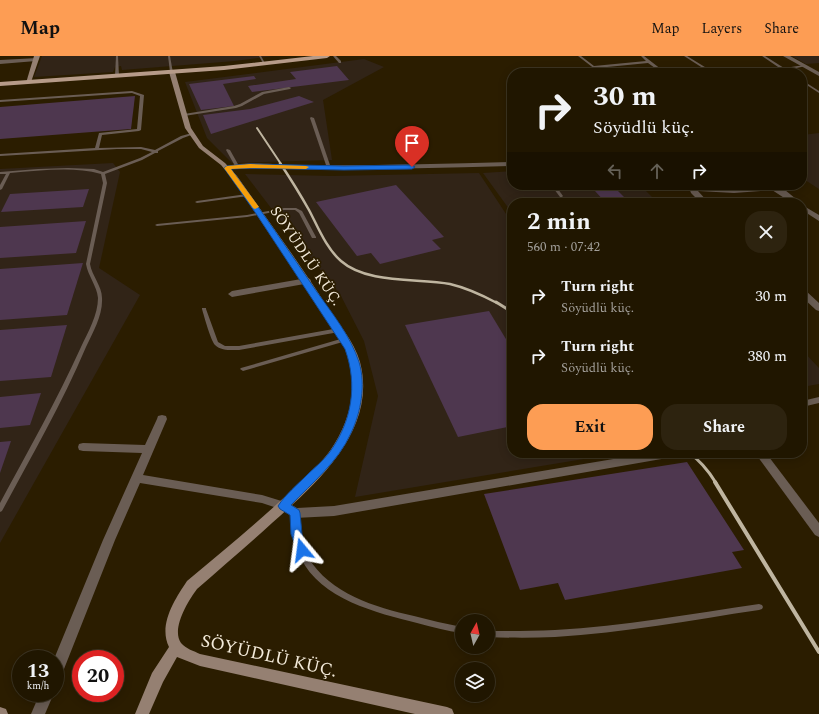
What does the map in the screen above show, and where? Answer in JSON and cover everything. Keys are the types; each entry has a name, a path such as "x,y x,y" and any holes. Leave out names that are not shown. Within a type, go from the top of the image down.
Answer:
{"main road":[{"path":"0,84 172,72 265,64 327,56"}],"street":[{"path":"786,56 819,74"},
{"path":"0,62 36,58 28,82"},
{"path":"804,66 819,68"},
{"name":"SÖYÜDLÜ KÜÇ.","path":"172,72 188,128 205,151 232,167 247,194 307,281 341,335 355,363 358,382 356,401 346,433 332,456 284,506 192,585 182,597 173,623 172,637 176,648 185,654 200,660 447,714"},
{"path":"232,167 397,168 507,164"},
{"path":"694,190 700,198"},
{"path":"724,190 747,190"},
{"path":"778,190 790,198"},
{"path":"807,211 819,219"},
{"path":"232,294 307,281"},
{"path":"807,297 819,308"},
{"path":"807,403 819,400"},
{"path":"64,652 135,478 162,419"},
{"path":"83,447 149,449"},
{"path":"135,478 244,495 284,506 295,513 334,511 643,458"},
{"path":"764,458 819,532"},
{"path":"142,714 157,678 176,648"},
{"path":"38,714 43,702"}],"lane":[{"path":"117,56 117,76"},
{"path":"169,56 172,72"},
{"path":"260,56 265,64"},
{"path":"334,56 340,62"},
{"path":"579,56 593,67 649,62"},
{"path":"642,56 657,68"},
{"path":"685,56 705,68"},
{"path":"763,56 782,68"},
{"path":"791,68 804,66"},
{"path":"807,84 819,92"},
{"path":"184,115 235,107 263,93 289,88"},
{"path":"0,101 132,92 142,95 140,128 136,131 100,134 97,149"},
{"path":"312,118 329,168"},
{"path":"0,173 72,169 103,173 127,165 157,152 182,137 192,134"},
{"path":"0,155 141,148 157,152"},
{"path":"228,150 232,167"},
{"path":"0,189 9,172"},
{"path":"0,508 78,361 97,313 100,299 99,292 88,270 88,264 105,183 103,173"},
{"path":"557,190 561,196"},
{"path":"197,202 247,194"},
{"path":"157,226 260,214 284,209 296,209 301,212 314,237"},
{"path":"204,309 216,343 220,346 228,348 239,348 341,335"},
{"path":"243,369 341,335"},
{"path":"295,513 296,534 306,562 316,575 340,595 374,609 455,628"},
{"path":"495,635 514,636 581,633 759,607"}],"shaded area":[{"path":"42,56 273,56 235,61 122,70 121,66 115,67 113,72 34,77"},
{"path":"792,56 819,56 819,63 806,64"},
{"path":"364,59 384,67 323,100 332,160 232,163 207,138 185,82"},
{"path":"819,133 819,189 807,181 807,134"},
{"path":"113,163 120,172 99,268 140,295 0,543 0,169"},
{"path":"507,171 507,190 645,190 653,198 507,198 507,206 483,173"},
{"path":"479,173 507,215 507,458 590,458 355,497 378,396 364,341 340,294 245,174 332,176"},
{"path":"807,355 819,368 819,384 807,386"}],"building":[{"path":"337,66 349,80 252,92 248,86 296,79 290,72"},
{"path":"254,76 256,79 223,84 234,106 201,110 189,84"},
{"path":"135,96 131,129 0,139 0,107"},
{"path":"299,96 314,102 211,134 203,115 250,109"},
{"path":"396,185 444,237 432,240 441,249 380,264 371,253 357,256 316,202"},
{"path":"89,189 83,207 1,212 10,194"},
{"path":"617,190 625,198 601,198 595,191"},
{"path":"86,221 76,253 0,258 0,227"},
{"path":"83,263 67,315 0,320 0,269"},
{"path":"489,311 507,341 507,427 458,437 405,325"},
{"path":"67,325 51,377 0,381 0,330"},
{"path":"41,393 30,425 0,428 0,397"},
{"path":"11,441 0,473 0,442"},
{"path":"687,462 744,550 732,552 742,568 565,600 558,583 520,590 484,494"}],"railway":[{"path":"257,128 281,164"},
{"path":"280,163 302,198 331,250 341,261 352,268 378,277 450,284 474,292 497,303"},
{"path":"496,302 507,309"},
{"path":"696,458 704,466 716,483"},
{"path":"715,482 819,652"}],"slow traffic":[{"path":"255,207 235,177 227,168 237,166 306,167"}],"route":[{"path":"302,550 296,534 295,513 284,506 332,456 346,433 356,401 358,382 355,363 350,349 339,330 307,281 235,177 227,168 237,166 344,168 412,167"}]}
